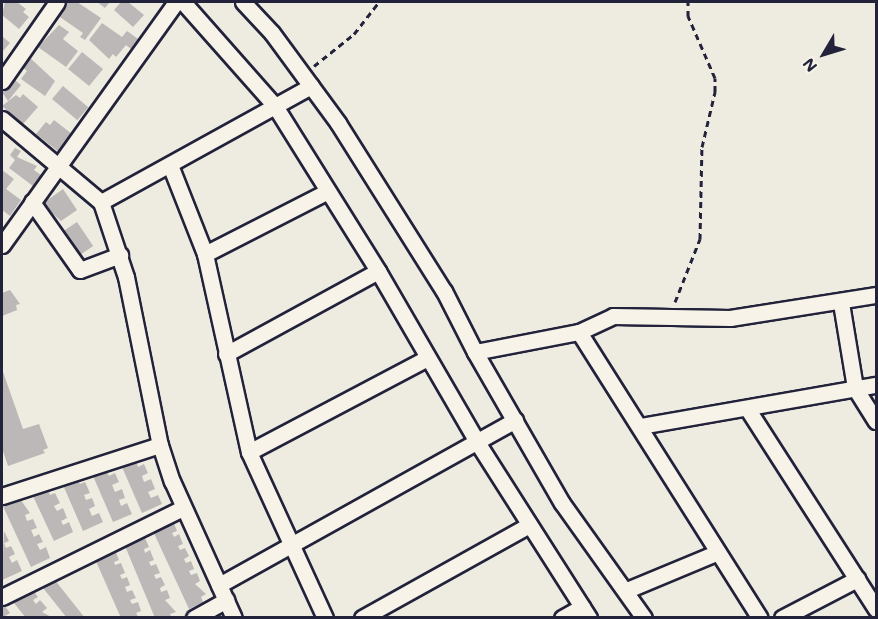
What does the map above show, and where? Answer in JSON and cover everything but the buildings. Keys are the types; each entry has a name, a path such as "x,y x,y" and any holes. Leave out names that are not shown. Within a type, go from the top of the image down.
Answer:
{"street":[{"path":"2,81 57,2"},
{"path":"2,245 176,2"},
{"path":"183,2 275,106 378,271 477,442 586,612 562,618"},
{"path":"243,2 307,80 338,123 444,291 475,352 562,503 627,590 644,618"},
{"path":"101,202 275,106 307,80"},
{"path":"2,119 59,164 101,202 120,255 160,445 183,508 234,618"},
{"path":"170,165 205,254 249,452 325,618"},
{"path":"205,254 327,191"},
{"path":"32,202 80,270 120,255"},
{"path":"226,354 378,271"},
{"path":"475,352 579,332 613,316 670,315 730,318 841,303 876,295"},
{"path":"841,303 855,388 876,421"},
{"path":"579,332 640,426 716,552 760,618"},
{"path":"249,452 427,358"},
{"path":"640,426 876,386"},
{"path":"747,408 876,609"},
{"path":"219,585 515,420"},
{"path":"2,496 160,445"},
{"path":"2,597 183,508"},
{"path":"362,618 529,525"},
{"path":"627,590 716,552"},
{"path":"782,618 857,579"},
{"path":"194,618 226,600"}],"path":[{"path":"307,80 354,34 379,2"},
{"path":"670,315 700,239 702,147 715,92 715,78 688,16 688,2"}]}
